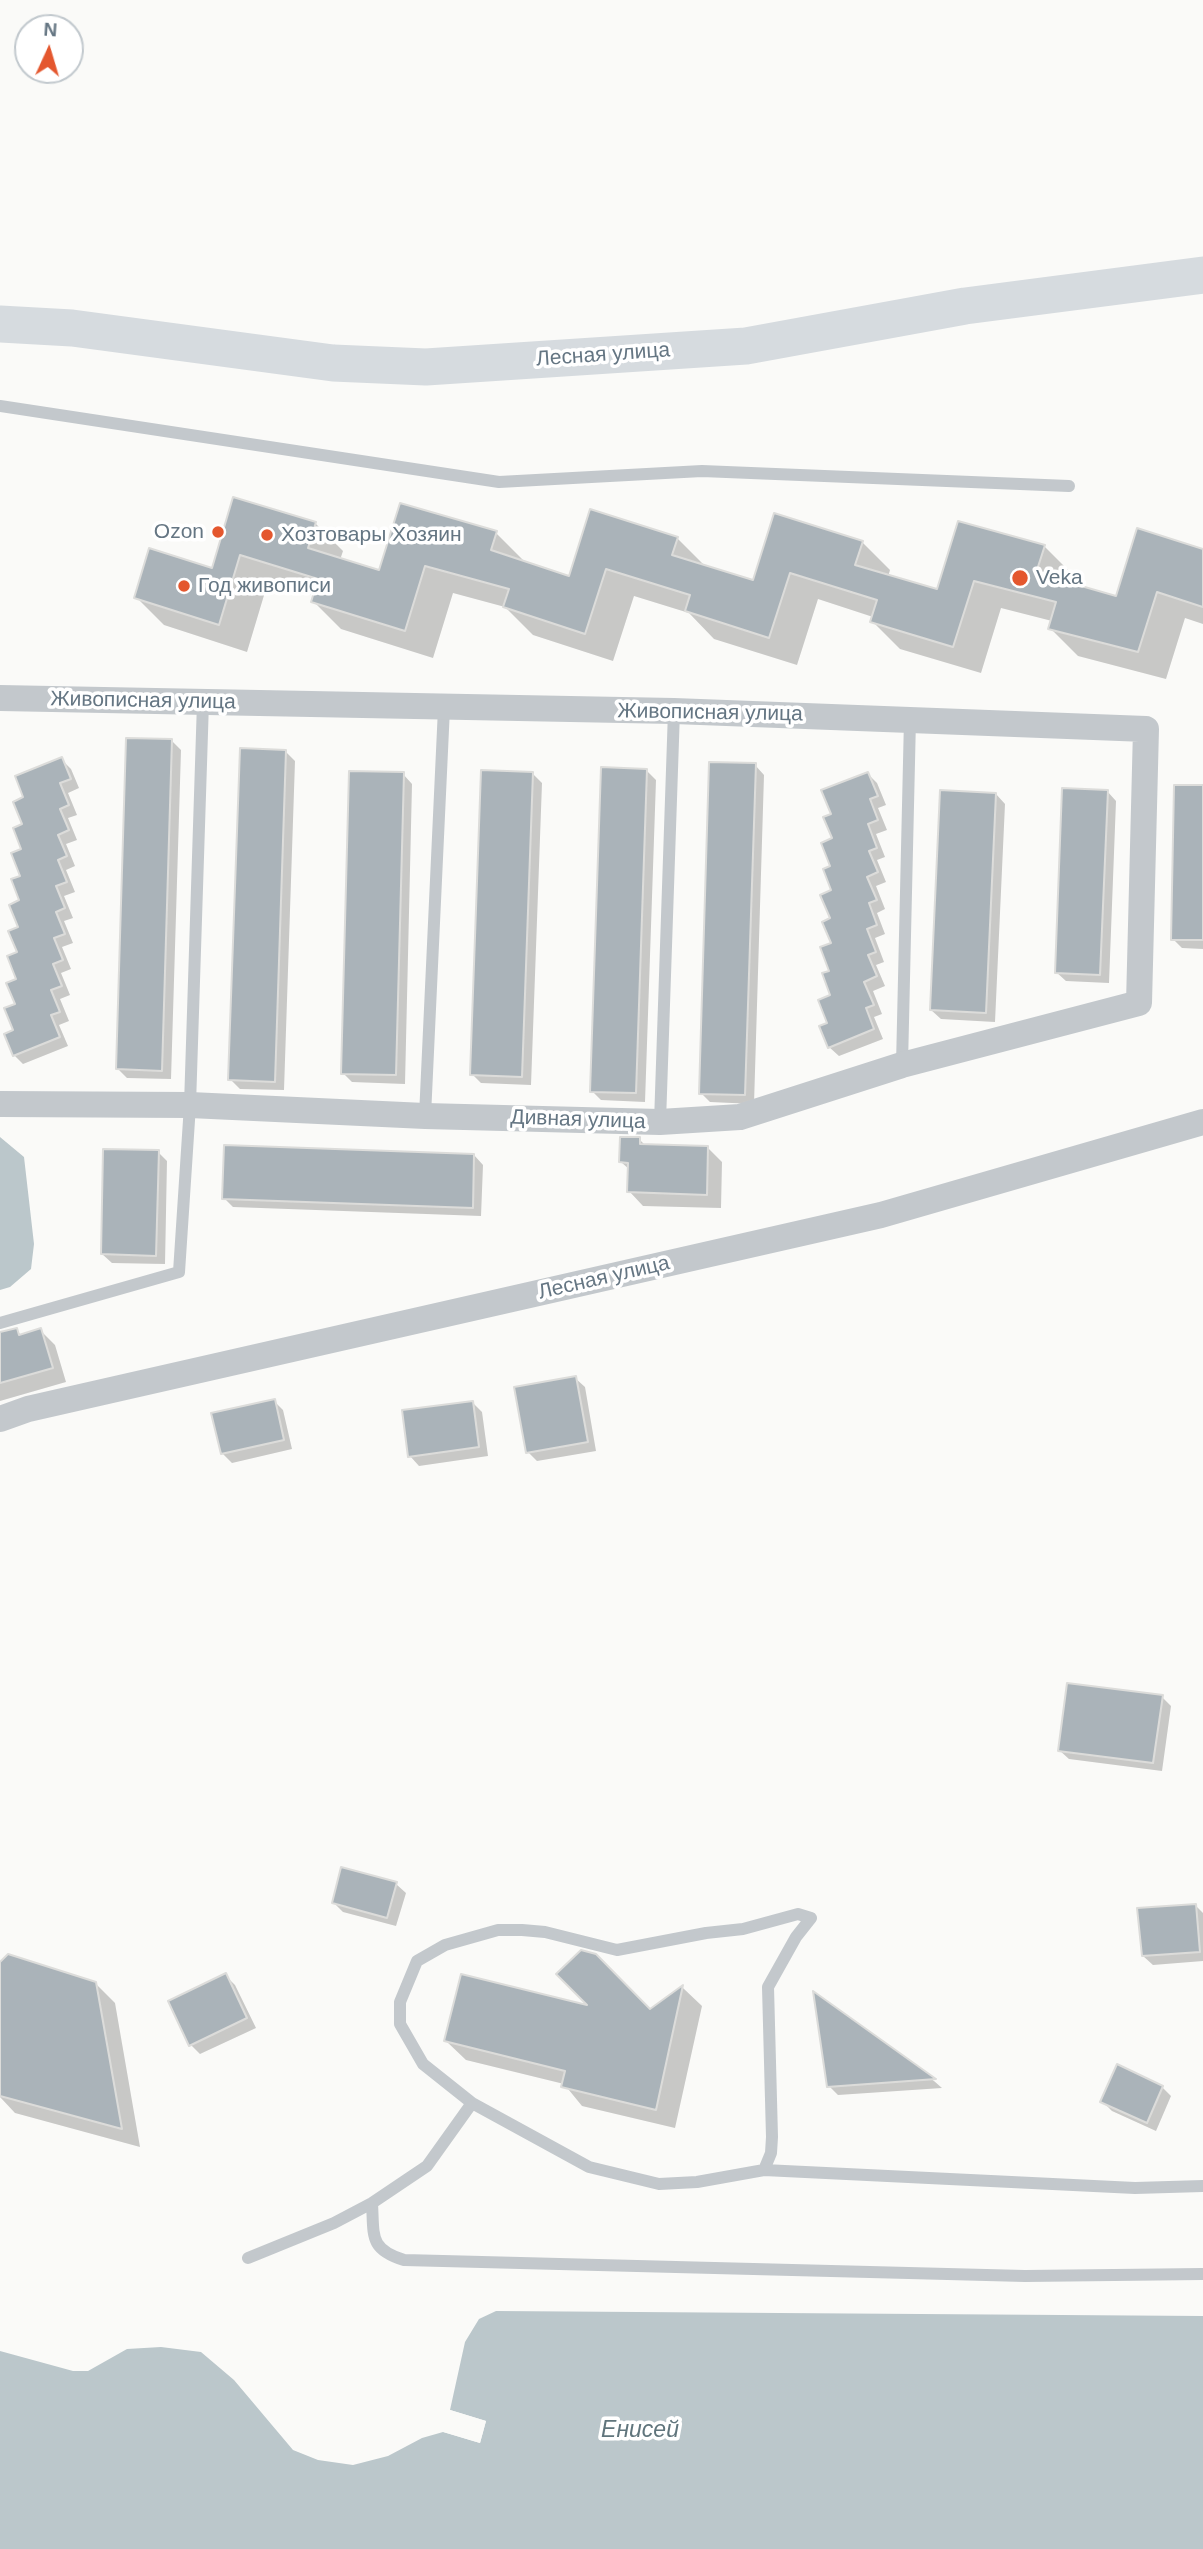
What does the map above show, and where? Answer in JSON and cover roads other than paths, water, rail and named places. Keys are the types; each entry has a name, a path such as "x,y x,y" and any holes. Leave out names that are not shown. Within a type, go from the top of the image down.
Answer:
{"main road":[{"name":"Лесная улица","path":"0,324 72,328 333,363 426,367 746,346 965,306 1203,275"}],"street":[{"name":"Живописная улица","path":"0,698 674,711 1146,729 1139,1003"},
{"name":"Дивная улица","path":"0,1104 190,1105 660,1122 740,1117 902,1065 1139,1003"},
{"name":"Лесная улица","path":"0,1419 42,1406 881,1215 1203,1122"}],"lane":[{"path":"0,406 499,482 702,471 1069,486"},
{"path":"0,1323 179,1272 190,1105 203,702"},
{"path":"425,1115 444,708"},
{"path":"660,1122 674,711"},
{"path":"902,1065 910,718"},
{"path":"764,2170 771,2153 772,2137 768,1987 796,1937 811,1918 798,1914 743,1929 706,1933 617,1950 545,1931 498,1930 455,1941 417,1961 400,2002 400,2024 423,2064 472,2103 589,2167 659,2184 697,2182 764,2170 1135,2188 1203,2186"},
{"path":"248,2258 334,2223 372,2203 427,2166 472,2103"},
{"path":"372,2203 374,2240 384,2254 404,2260 1025,2276 1203,2274"}],"water":[{"path":"0,1137 24,1157 34,1244 31,1269 10,1287 0,1290"},
{"name":"Енисей","path":"496,2311 1203,2316 1203,2549 0,2549 0,2351 73,2371 88,2371 127,2349 161,2347 201,2352 234,2380 293,2450 318,2460 353,2465 388,2456 422,2438 443,2432 480,2443 486,2421 450,2410 465,2342 479,2319"}],"place":[{"name":"Ozon","path":"218,532"},
{"name":"Хозтовары Хозяин","path":"267,535"},
{"name":"Veka","path":"1020,578"},
{"name":"Год живописи","path":"184,586"}]}
